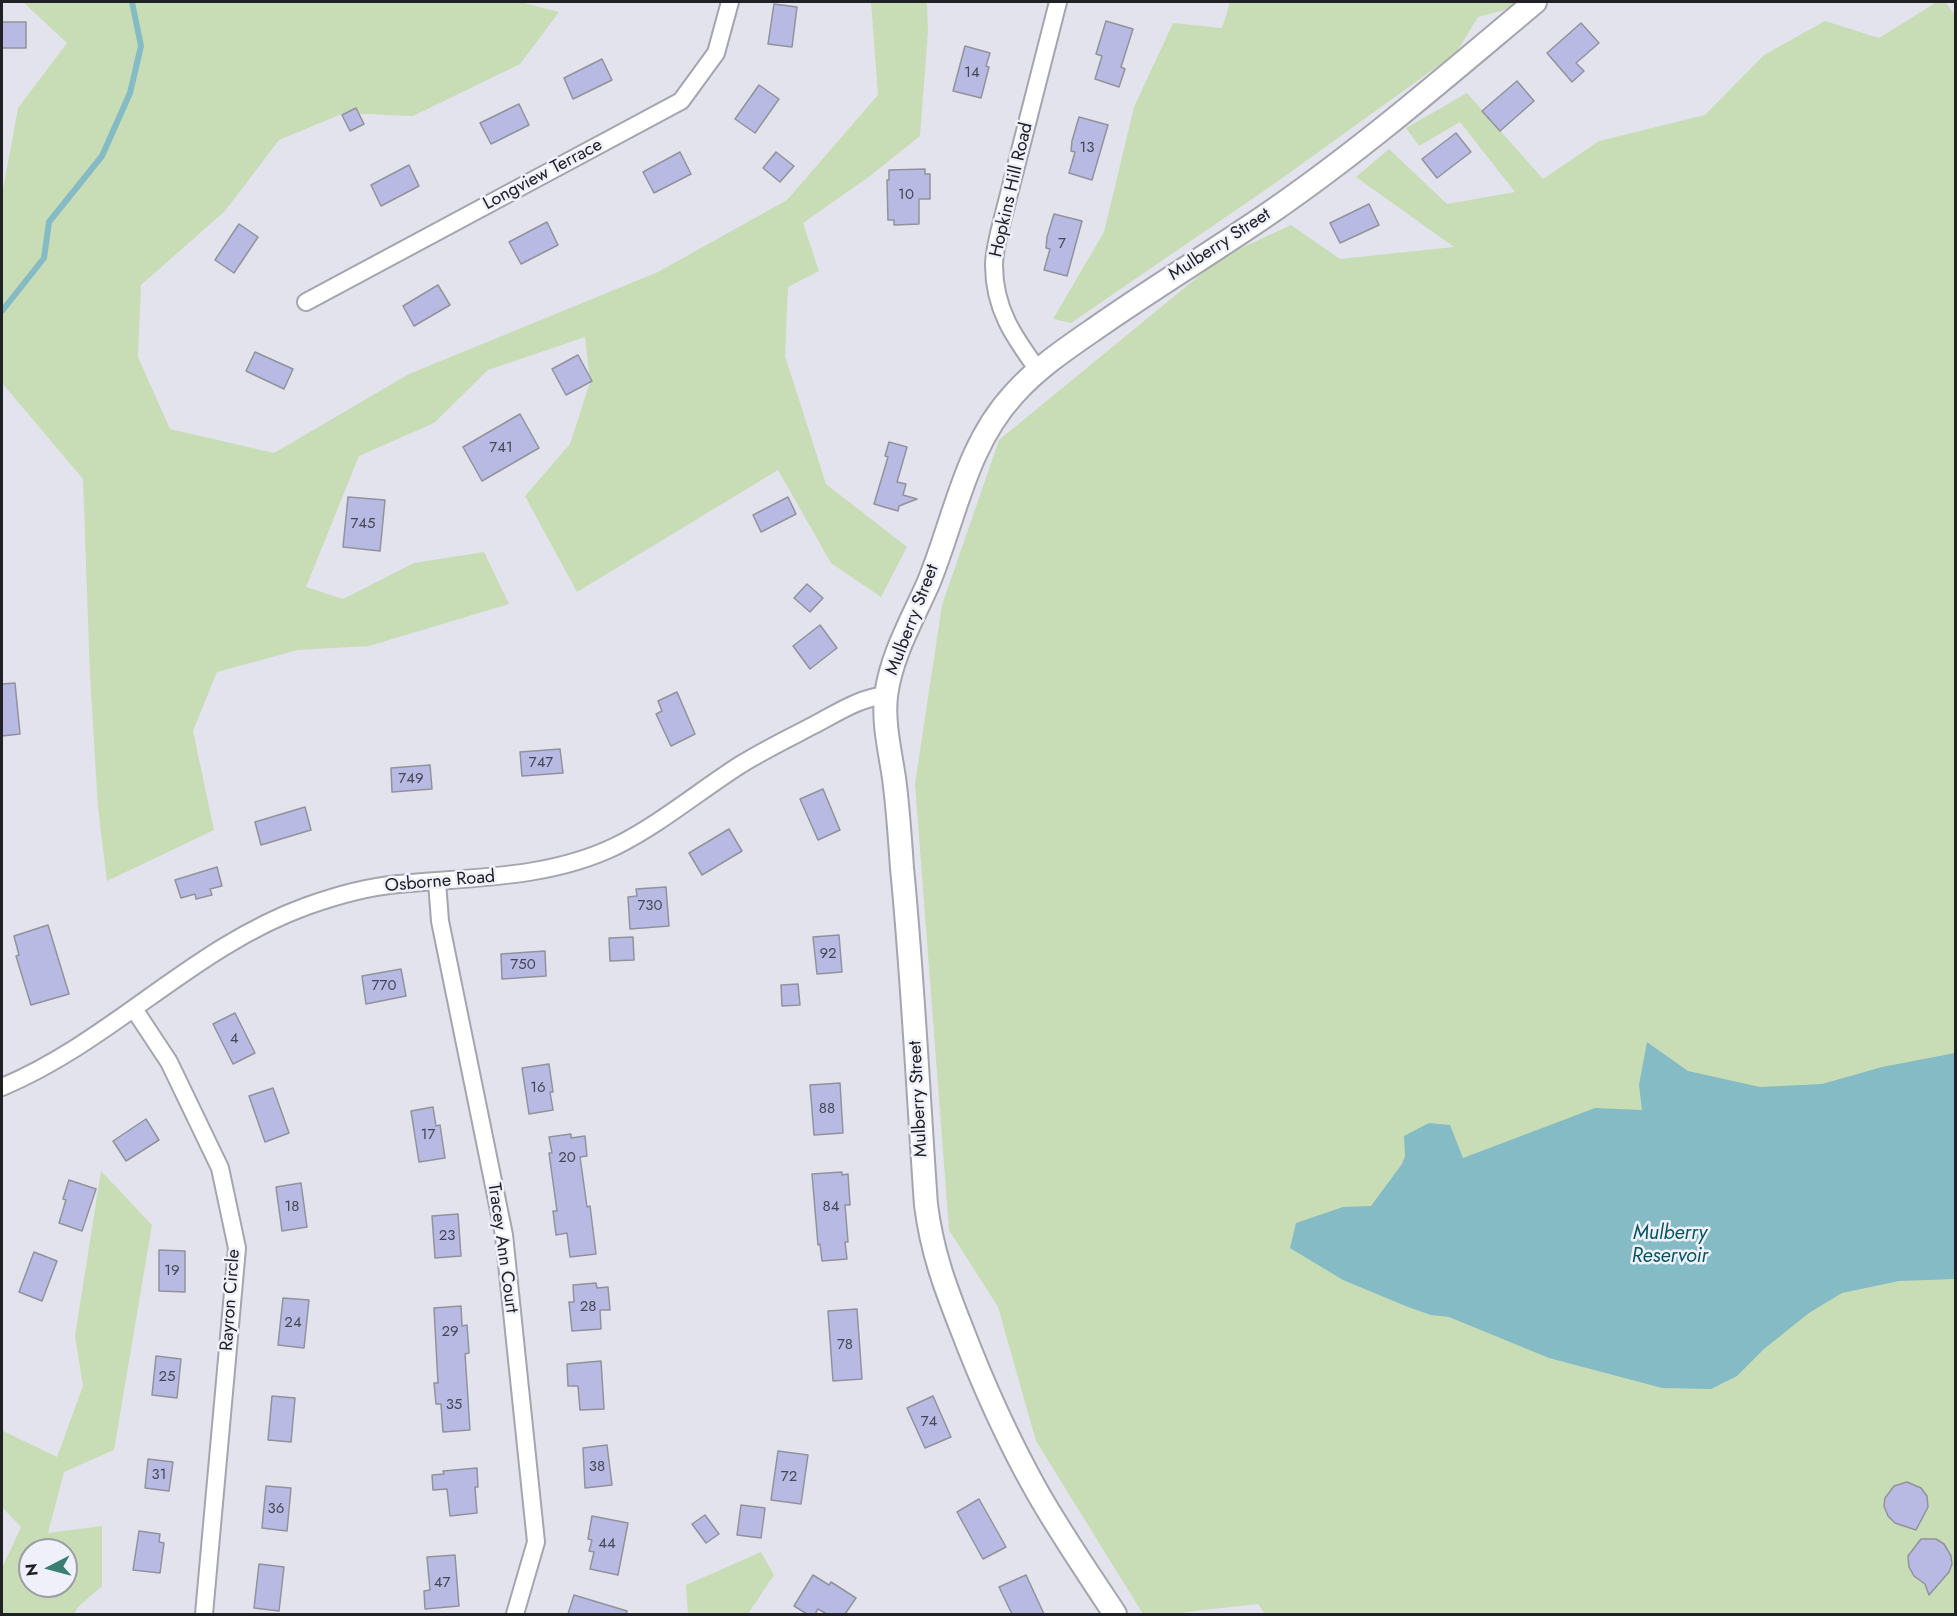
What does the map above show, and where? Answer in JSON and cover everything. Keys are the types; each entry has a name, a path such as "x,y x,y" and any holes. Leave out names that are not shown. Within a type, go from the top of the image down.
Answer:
{"street":[{"name":"Longview Terrace","path":"306,302 681,101 716,52 730,2"},
{"name":"Hopkins Hill Road","path":"1038,370 1006,323 999,300 994,265 999,233 1058,2"},
{"name":"Mulberry Street","path":"1115,1614 1048,1509 1016,1452 968,1345 941,1276 931,1239 926,1205 911,966 895,786 886,717 886,695 891,669 929,581 962,483 980,443 997,413 1017,391 1038,370 1134,301 1272,212 1358,150 1535,2"},
{"name":"Osborne Road","path":"2,1087 28,1076 73,1049 134,1009 192,966 235,939 281,917 308,906 366,889 396,884 497,877 550,868 592,856 618,845 674,812 740,765 861,700 886,695"},
{"name":"Tracey Ann Court","path":"437,882 440,921 507,1258 536,1542 515,1614"},
{"name":"Rayron Circle","path":"134,1009 169,1062 220,1168 237,1248 204,1614"}],"green space":[{"path":"23,2 520,2 559,12 520,64 413,116 344,113 279,140 225,211 141,285 138,357 170,429 274,453 409,374 658,272 787,200 878,95 871,2 927,2 928,31 920,136 870,176 803,223 819,271 788,287 785,356 826,484 907,547 881,597 831,563 778,470 577,592 525,496 570,444 590,382 585,337 488,370 434,423 359,456 306,587 343,599 414,563 484,552 509,604 369,646 298,650 217,672 193,731 214,830 107,881 98,808 90,676 83,479 2,383 2,195 18,108 67,43"},
{"path":"1230,2 1527,2 1478,17 1456,53 1274,184 1071,323 1053,319 1104,232 1134,107 1173,23 1222,28"},
{"path":"1937,2 1945,2 1956,16 1955,1614 1265,1614 1258,1604 1185,1612 1184,1614 1143,1614 1036,1441 998,1307 949,1230 915,784 942,605 999,440 1222,257 1291,225 1340,259 1454,247 1356,177 1389,149 1447,204 1515,192 1460,122 1419,146 1406,128 1467,93 1543,179 1599,141 1705,115 1764,55 1825,21 1879,38"},
{"path":"101,1171 152,1225 114,1450 64,1472 48,1533 102,1526 102,1586 78,1607 74,1614 2,1614 2,1568 21,1527 2,1507 3,1431 57,1457 83,1386 75,1336"},
{"path":"761,1552 774,1575 748,1614 688,1614 686,1585"}],"water":[{"name":"Mulberry Reservoir","path":"1647,1042 1688,1071 1760,1087 1822,1084 1882,1067 1955,1053 1955,1279 1899,1281 1842,1293 1809,1313 1764,1349 1737,1376 1711,1389 1662,1388 1549,1358 1449,1317 1431,1315 1408,1307 1343,1280 1290,1248 1296,1223 1343,1207 1371,1206 1402,1164 1405,1156 1404,1136 1429,1123 1450,1125 1463,1158 1595,1108 1642,1110 1639,1085"}],"building":[{"path":"774,4 797,7 792,47 768,44"},
{"path":"1106,21 1133,29 1121,67 1125,69 1119,87 1095,79 1102,56 1096,54"},
{"path":"2,22 26,22 26,48 2,48"},
{"path":"1581,23 1599,43 1576,63 1584,71 1572,82 1547,53"},
{"path":"965,46 990,53 981,98 953,91"},
{"path":"602,59 612,80 573,99 564,78"},
{"path":"1517,81 1534,101 1500,131 1482,111"},
{"path":"759,85 779,99 755,133 735,119"},
{"path":"519,104 529,125 491,144 480,123"},
{"path":"356,108 364,124 350,131 342,115"},
{"path":"1079,117 1108,125 1092,180 1069,173 1075,152 1071,151 1072,141"},
{"path":"1456,133 1471,152 1437,178 1422,159"},
{"path":"680,152 691,174 654,193 643,172"},
{"path":"776,152 794,166 780,182 763,168"},
{"path":"409,165 419,186 381,206 371,185"},
{"path":"925,169 925,174 930,174 930,199 919,199 919,224 894,225 894,220 888,220 889,170"},
{"path":"1369,204 1379,225 1340,243 1330,223"},
{"path":"1054,214 1082,221 1067,276 1044,270 1050,249 1046,248 1047,237"},
{"path":"547,222 558,245 521,264 509,242"},
{"path":"239,224 258,237 234,273 215,260"},
{"path":"438,285 450,305 414,326 403,306"},
{"path":"255,352 293,369 284,389 246,371"},
{"path":"578,355 592,381 566,395 552,369"},
{"path":"520,414 539,448 482,481 463,447"},
{"path":"889,442 907,447 897,482 906,484 903,495 917,499 899,506 898,511 874,504 888,457 885,456"},
{"path":"348,497 385,500 380,551 343,547"},
{"path":"788,497 796,514 761,532 753,515"},
{"path":"807,584 823,598 810,612 794,598"},
{"path":"820,625 837,648 810,669 793,646"},
{"path":"15,683 20,734 2,736 2,684"},
{"path":"677,692 695,734 671,746 656,714 662,711 658,701"},
{"path":"560,749 563,773 522,776 520,752"},
{"path":"430,765 432,789 392,792 391,768"},
{"path":"823,789 840,830 818,840 800,799"},
{"path":"305,807 311,830 261,845 255,822"},
{"path":"729,829 742,851 702,875 689,853"},
{"path":"217,867 222,886 210,889 212,895 196,899 195,894 181,898 175,880"},
{"path":"666,887 669,926 630,929 628,897 637,896 636,889"},
{"path":"48,925 69,994 31,1005 16,956 19,955 14,936"},
{"path":"839,935 842,972 817,974 813,937"},
{"path":"633,937 634,960 610,961 609,938"},
{"path":"545,951 546,976 502,979 501,954"},
{"path":"401,969 406,996 366,1004 362,976"},
{"path":"798,984 800,1005 782,1006 781,985"},
{"path":"235,1013 255,1053 233,1064 213,1024"},
{"path":"549,1064 553,1110 529,1114 522,1068"},
{"path":"840,1083 843,1133 814,1135 810,1085"},
{"path":"273,1088 289,1133 265,1142 249,1096"},
{"path":"433,1107 436,1126 440,1125 445,1158 419,1162 411,1111"},
{"path":"146,1119 159,1140 126,1161 113,1141"},
{"path":"571,1134 571,1138 585,1136 587,1156 580,1157 587,1207 590,1206 596,1254 570,1257 567,1233 556,1235 553,1211 557,1211 549,1137"},
{"path":"842,1172 842,1175 848,1174 850,1205 845,1205 847,1259 822,1261 820,1244 818,1245 812,1174"},
{"path":"69,1180 96,1189 82,1231 59,1223"},
{"path":"301,1183 307,1227 282,1231 276,1187"},
{"path":"458,1214 461,1256 435,1258 432,1216"},
{"path":"159,1250 185,1251 185,1292 159,1291"},
{"path":"34,1252 57,1261 42,1301 19,1292"},
{"path":"596,1283 597,1288 608,1287 610,1310 600,1310 601,1329 572,1331 569,1302 574,1302 573,1285"},
{"path":"283,1298 309,1300 304,1348 278,1345"},
{"path":"461,1306 462,1326 467,1325 469,1353 465,1354 470,1430 443,1432 441,1404 436,1404 434,1383 438,1383 434,1308"},
{"path":"857,1309 862,1379 833,1381 828,1311"},
{"path":"156,1356 181,1359 177,1398 152,1395"},
{"path":"601,1361 604,1409 580,1410 578,1386 568,1386 567,1364"},
{"path":"272,1396 295,1398 291,1442 268,1440"},
{"path":"933,1396 951,1437 925,1448 907,1408"},
{"path":"607,1445 612,1485 585,1488 583,1448"},
{"path":"778,1451 808,1455 801,1504 771,1500"},
{"path":"148,1459 173,1462 169,1491 145,1488"},
{"path":"477,1468 478,1487 475,1487 477,1513 450,1516 447,1489 433,1490 432,1475 444,1474 443,1471"},
{"path":"1907,1482 1921,1488 1927,1496 1928,1507 1916,1530 1895,1523 1888,1516 1884,1506 1885,1498 1894,1486"},
{"path":"266,1486 291,1488 287,1531 262,1528"},
{"path":"979,1499 1006,1547 983,1559 957,1512"},
{"path":"741,1505 765,1508 761,1538 737,1535"},
{"path":"705,1515 719,1534 706,1543 692,1524"},
{"path":"592,1516 628,1523 618,1575 590,1569 594,1552 589,1551 592,1540 588,1539"},
{"path":"139,1531 160,1534 159,1542 164,1543 160,1573 133,1570"},
{"path":"1921,1539 1936,1539 1944,1544 1951,1556 1952,1564 1949,1572 1929,1595 1925,1584 1914,1576 1909,1567 1908,1556"},
{"path":"455,1555 459,1606 425,1609 424,1591 430,1590 427,1557"},
{"path":"259,1564 284,1567 279,1611 254,1608"},
{"path":"813,1575 829,1585 831,1582 856,1598 845,1614 827,1614 818,1609 815,1614 807,1614 794,1606"},
{"path":"1026,1575 1044,1614 1012,1614 999,1587"},
{"path":"574,1595 627,1611 626,1614 568,1614"}],"waterway":[{"path":"2,311 44,258 49,222 102,156 130,93 141,46 132,2"}]}
